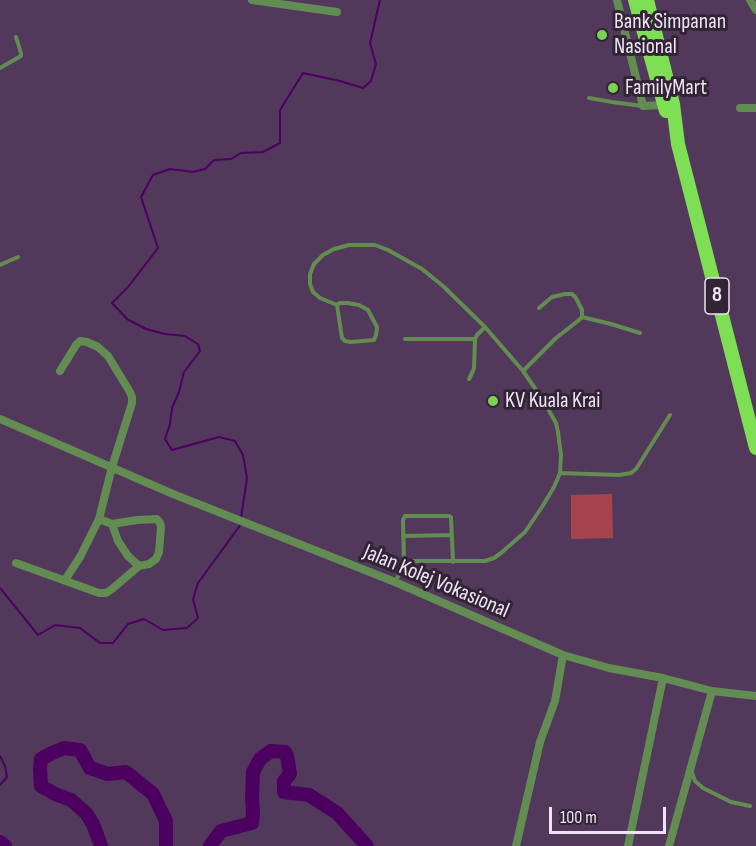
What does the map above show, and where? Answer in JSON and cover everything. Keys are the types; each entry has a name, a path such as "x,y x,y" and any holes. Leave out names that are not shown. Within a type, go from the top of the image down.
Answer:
{"highway":[{"name":"8","path":"634,0 663,105 678,144 756,448"},
{"name":"8","path":"647,0 673,104 678,144"}],"street":[{"path":"252,0 337,12"},
{"path":"617,0 643,106 663,105"},
{"path":"750,0 756,10"},
{"path":"740,108 756,108"},
{"path":"60,371 76,345 81,341 87,342 98,347 108,356 130,392 132,403 99,519 80,557 65,580"},
{"name":"Jalan Kolej Vokasional","path":"0,419 178,496 395,582 563,656 712,691 756,696"},
{"path":"16,563 99,593 106,593 138,566 149,564 156,559 159,552 161,527 159,520 154,518 112,524 99,519"},
{"path":"112,524 118,541 138,566"},
{"path":"516,846 540,742 555,701 563,656"},
{"path":"628,846 663,678"},
{"path":"669,846 712,691"}],"lane":[{"path":"0,68 21,56 16,37"},
{"path":"589,98 643,106"},
{"path":"337,305 342,338 345,341 374,340 377,327 368,310 359,305 340,303 337,305 320,298 313,292 310,274 314,264 334,249 349,245 375,245 388,250 422,269 485,327 523,371 543,400 555,423 561,455 560,473 542,507 525,532 501,553 485,561 404,561"},
{"path":"0,265 18,257"},
{"path":"523,371 556,338 582,317 582,310 573,294 552,297 539,308"},
{"path":"582,317 640,333"},
{"path":"469,379 474,368 475,339 485,327"},
{"path":"405,339 475,339"},
{"path":"560,473 619,475 631,473 644,458 670,415"},
{"path":"395,582 404,561 403,520 405,516 448,516 452,520 453,561"},
{"path":"404,536 452,535"},
{"path":"691,769 695,781 703,788 731,802 750,806"}],"shaded area":[{"path":"612,494 613,538 571,539 571,495"}],"waterway":[{"path":"241,518 247,478 243,455 235,441 219,437 172,450 165,439 184,372 200,351 198,344 185,336 146,329 127,319 112,303 128,287 158,248 141,197 153,175 170,169 193,172 205,169 214,160 231,159 241,153 263,152 280,143 280,110 303,73 363,88 371,81 376,64 370,43 380,0"},
{"path":"0,588 38,635 55,625 80,628 100,643 113,643 128,624 144,619 163,630 187,628 198,618 193,599 198,583 241,524"},
{"path":"101,846 93,824 86,813 71,800 41,786 41,759 64,748 80,750 90,768 108,774 126,772 153,794 166,821 166,846"},
{"path":"210,846 221,831 252,823 253,772 260,759 271,751 285,752 287,756 290,774 284,781 284,792 309,795 337,813 367,846"},
{"path":"0,756 7,777 0,785"},
{"path":"0,842 5,846"}],"place":[{"name":"Bank Simpanan Nasional","path":"602,35"},
{"name":"FamilyMart","path":"613,88"},
{"name":"KV Kuala Krai","path":"493,401"}]}
